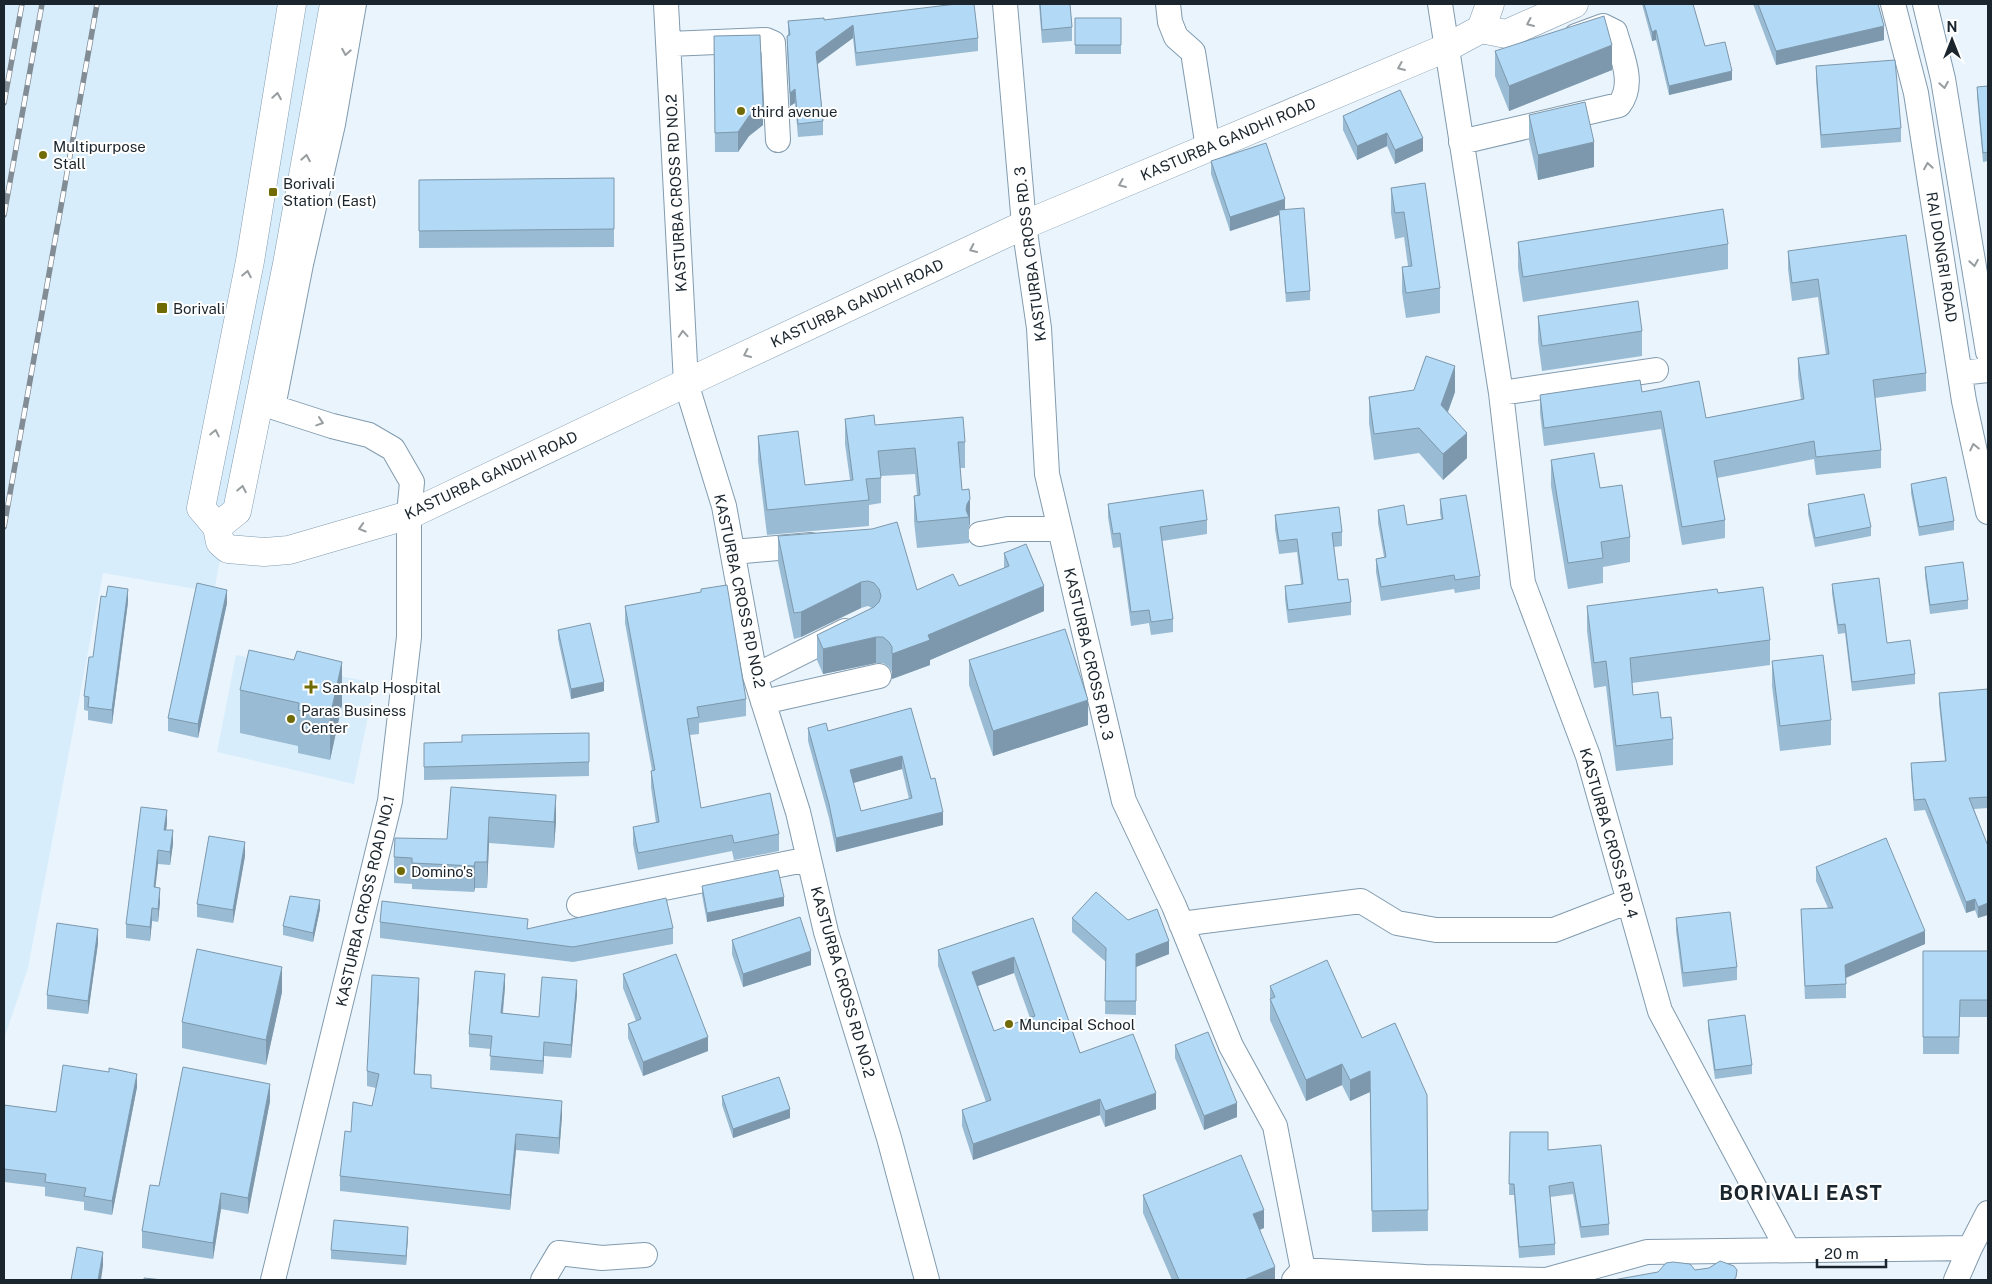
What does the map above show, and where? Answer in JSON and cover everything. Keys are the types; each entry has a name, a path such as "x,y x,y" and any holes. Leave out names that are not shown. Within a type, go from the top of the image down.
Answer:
{"main road":[{"name":"KASTURBA GANDHI ROAD","path":"292,4 250,261 207,468 201,508 217,527 220,542 228,549 264,552 289,550 409,515 686,382 1024,225 1446,48 1481,29"},
{"path":"217,527 237,510 287,264 334,4"},
{"path":"1490,4 1481,29 1506,34 1574,4"}],"street":[{"name":"KASTURBA CROSS ROAD NO.1","path":"272,1280 390,801 409,637 409,515 412,482 393,449 369,435 273,408 303,256 333,124 354,4"},
{"name":"KASTURBA CROSS RD NO.2","path":"666,4 686,382 724,506 755,676 798,812 826,932 889,1138 927,1280"},
{"name":"KASTURBA CROSS RD. 3","path":"1005,4 1024,225 1039,328 1047,474 1124,801 1181,924 1231,1046 1275,1126 1299,1275"},
{"path":"1168,4 1170,22 1176,37 1193,52 1208,148"},
{"name":"KASTURBA CROSS RD. 4","path":"1440,4 1501,394 1523,583 1588,756 1660,1011 1788,1250"},
{"name":"RAI DONGRI ROAD","path":"1893,4 1916,93 1960,374 1988,512"},
{"path":"1925,4 1943,79 1970,238 1985,313 1988,352"},
{"path":"1461,142 1619,105 1627,89 1627,77 1615,32 1603,26 1558,42"},
{"path":"669,44 766,40 773,43 778,140"},
{"path":"1939,240 1970,238"},
{"path":"1501,394 1656,370"},
{"path":"1960,374 1988,370"},
{"path":"980,534 1008,529 1060,529"},
{"path":"733,552 836,542"},
{"path":"755,676 867,620"},
{"path":"763,702 879,676"},
{"path":"578,905 809,859"},
{"path":"1181,924 1361,901 1397,922 1436,930 1554,930 1629,901"},
{"path":"1956,1280 1988,1213"},
{"path":"1299,1275 1546,1280 1647,1252 1970,1248"},
{"path":"543,1280 559,1253 602,1258 644,1255"}],"shaded area":[{"path":"4,4 322,4 214,592 103,573 28,968 4,1039"},
{"path":"236,655 375,683 354,784 217,752"}],"building":[{"path":"956,4 974,4 978,38 856,53 853,25 816,52 823,121 798,124 795,89 790,93 787,36 790,35 788,21 824,18 824,20"},
{"path":"1040,4 1070,4 1072,27 1042,30"},
{"path":"1644,4 1693,4 1705,46 1725,42 1732,71 1669,86 1656,30 1652,32"},
{"path":"1758,4 1878,4 1884,26 1776,51"},
{"path":"1604,16 1612,45 1509,86 1495,51"},
{"path":"1075,18 1121,18 1121,45 1075,45"},
{"name":"third avenue","path":"760,35 763,106 749,116 738,132 715,133 714,36"},
{"path":"1895,60 1901,128 1821,135 1816,66"},
{"path":"1988,86 1988,152 1983,153 1977,87"},
{"path":"1400,90 1423,138 1395,150 1387,133 1357,146 1343,116"},
{"path":"1585,102 1594,142 1538,155 1529,115"},
{"path":"1266,143 1285,199 1230,217 1211,161"},
{"path":"614,178 614,229 419,231 419,180"},
{"path":"1425,183 1440,288 1406,293 1402,267 1412,266 1404,212 1395,213 1391,188"},
{"path":"1304,208 1310,291 1286,293 1279,210"},
{"path":"1723,209 1728,244 1523,277 1518,242"},
{"path":"1906,235 1926,373 1873,380 1881,450 1816,457 1814,441 1714,461 1725,520 1682,527 1661,411 1544,428 1540,395 1640,380 1642,392 1699,381 1706,418 1804,399 1798,358 1829,354 1818,279 1792,283 1788,251"},
{"path":"1638,301 1642,331 1542,346 1538,316"},
{"path":"1426,356 1455,366 1441,405 1467,433 1443,454 1419,428 1374,434 1369,397 1414,390"},
{"path":"874,415 875,425 963,417 965,442 958,442 962,490 969,489 970,499 966,510 969,517 917,522 914,496 920,495 915,448 878,451 881,478 866,479 869,500 767,510 758,436 798,431 805,485 853,480 845,419"},
{"path":"1594,453 1600,488 1622,485 1630,537 1601,542 1603,558 1568,563 1551,460"},
{"path":"1946,477 1954,521 1919,527 1911,484"},
{"path":"1203,490 1207,520 1160,527 1173,619 1151,622 1149,610 1131,612 1120,533 1113,534 1108,504"},
{"path":"1864,494 1871,527 1815,538 1808,504"},
{"path":"1466,495 1480,576 1455,580 1454,575 1381,587 1376,559 1386,557 1378,510 1404,505 1407,525 1443,519 1440,499"},
{"path":"1339,507 1342,532 1332,533 1338,580 1348,579 1351,602 1288,610 1285,586 1303,584 1297,539 1279,541 1275,515"},
{"path":"897,522 917,590 953,574 959,586 1009,566 1004,553 1026,544 1044,586 928,635 930,640 892,654 892,647 883,637 823,649 817,635 874,607 879,602 881,596 879,589 874,583 868,581 861,582 801,612 794,613 778,536 872,529"},
{"path":"1963,562 1968,600 1930,605 1925,567"},
{"path":"1879,578 1887,643 1910,640 1915,674 1852,682 1845,624 1838,625 1832,584"},
{"path":"197,583 227,590 198,724 168,718"},
{"path":"727,585 746,699 697,707 699,717 687,719 701,808 770,793 779,834 734,843 732,835 638,853 633,827 659,822 651,771 655,770 625,606 701,592 701,589"},
{"path":"108,586 128,589 112,710 88,707 89,697 84,696 89,657 93,657 101,596 106,597"},
{"path":"1763,587 1770,640 1630,658 1633,695 1658,692 1661,718 1671,717 1673,739 1616,746 1606,661 1594,663 1587,606 1717,589 1718,593"},
{"path":"590,623 604,682 571,689 558,630"},
{"path":"1065,629 1088,700 993,731 969,660"},
{"path":"249,650 294,660 297,651 342,662 330,717 298,710 299,703 240,690"},
{"path":"1823,655 1831,720 1780,726 1772,661"},
{"path":"1988,689 1988,797 1969,798 1988,846 1988,903 1978,907 1975,899 1966,902 1925,799 1914,800 1911,763 1946,761 1939,693"},
{"path":"911,708 931,779 935,778 943,812 836,838 829,804 808,728 826,723 828,731","holes":["902,756 912,798 861,811 850,770"]},
{"path":"589,733 589,762 424,767 424,743 462,742 462,735"},
{"path":"451,787 556,795 554,822 489,817 487,862 475,862 474,866 412,863 412,858 394,857 395,838 447,839"},
{"path":"141,807 167,810 164,830 173,830 170,852 158,850 154,887 160,888 158,909 152,908 150,927 126,924"},
{"path":"209,836 245,842 233,910 197,904"},
{"path":"1886,838 1925,931 1845,965 1846,984 1805,986 1801,909 1833,908 1816,867"},
{"path":"778,870 784,897 707,913 702,886"},
{"path":"1096,892 1128,920 1157,909 1169,941 1136,954 1136,1001 1105,1001 1106,948 1072,918"},
{"path":"290,896 320,900 313,933 283,926"},
{"path":"666,898 673,928 573,947 380,922 382,901 528,919 527,929"},
{"path":"1730,912 1737,967 1683,973 1676,918"},
{"path":"800,917 811,951 743,974 732,940"},
{"path":"1033,918 1080,1053 1133,1034 1156,1093 1105,1111 1100,1099 973,1144 962,1110 991,1100 938,950","holes":["1014,957 1035,1016 994,1031 972,972"]},
{"path":"57,923 98,929 88,1001 47,995"},
{"path":"197,949 282,967 266,1040 182,1022"},
{"path":"1923,951 1988,951 1988,1000 1960,1000 1959,1037 1923,1037"},
{"path":"676,954 708,1037 643,1062 628,1024 641,1019 623,974"},
{"path":"1327,960 1362,1038 1395,1023 1427,1095 1428,1210 1372,1211 1370,1071 1350,1080 1342,1064 1306,1080 1270,999 1275,997 1270,986"},
{"path":"475,971 505,974 501,1013 539,1017 542,977 577,980 571,1045 544,1042 543,1061 490,1056 492,1036 469,1034"},
{"path":"372,975 419,978 414,1074 431,1075 431,1088 562,1101 559,1138 516,1134 510,1195 340,1176 345,1131 351,1132 353,1102 372,1106 379,1074 367,1071"},
{"path":"1745,1015 1752,1065 1715,1070 1708,1020"},
{"path":"1208,1032 1237,1103 1204,1116 1175,1045"},
{"path":"63,1065 109,1072 109,1068 137,1074 112,1201 84,1196 86,1188 45,1182 46,1174 4,1169 4,1105 56,1112"},
{"path":"183,1067 270,1084 248,1198 221,1193 213,1243 142,1231 150,1185 159,1186"},
{"path":"779,1077 790,1109 733,1129 722,1096"},
{"path":"1510,1132 1548,1132 1548,1150 1601,1145 1609,1224 1581,1227 1573,1182 1549,1186 1555,1244 1519,1247 1514,1184 1509,1184"},
{"path":"1241,1155 1264,1210 1253,1214 1275,1267 1246,1280 1179,1280 1143,1195"},
{"path":"334,1220 408,1227 406,1256 331,1250"},
{"path":"77,1247 103,1252 98,1280 71,1280"},
{"path":"1720,1261 1734,1266 1737,1270 1734,1280 1613,1280 1658,1272 1666,1263 1690,1264 1695,1270 1709,1268"},
{"path":"144,1278 163,1280 144,1280"}],"railway":[{"path":"4,103 22,4"},
{"path":"4,215 42,4"},
{"path":"4,527 97,4"}],"place":[{"name":"third avenue","path":"741,111"},
{"name":"Multipurpose Stall","path":"43,155"},
{"name":"Borivali Station (East)","path":"273,192"},
{"name":"Borivali","path":"162,308"},
{"name":"Sankalp Hospital","path":"311,687"},
{"name":"Paras Business Center","path":"291,719"},
{"name":"Domino's","path":"401,871"},
{"name":"Muncipal School","path":"1009,1024"}],"district":[{"name":"BORIVALI EAST","path":"1801,1193"}]}
